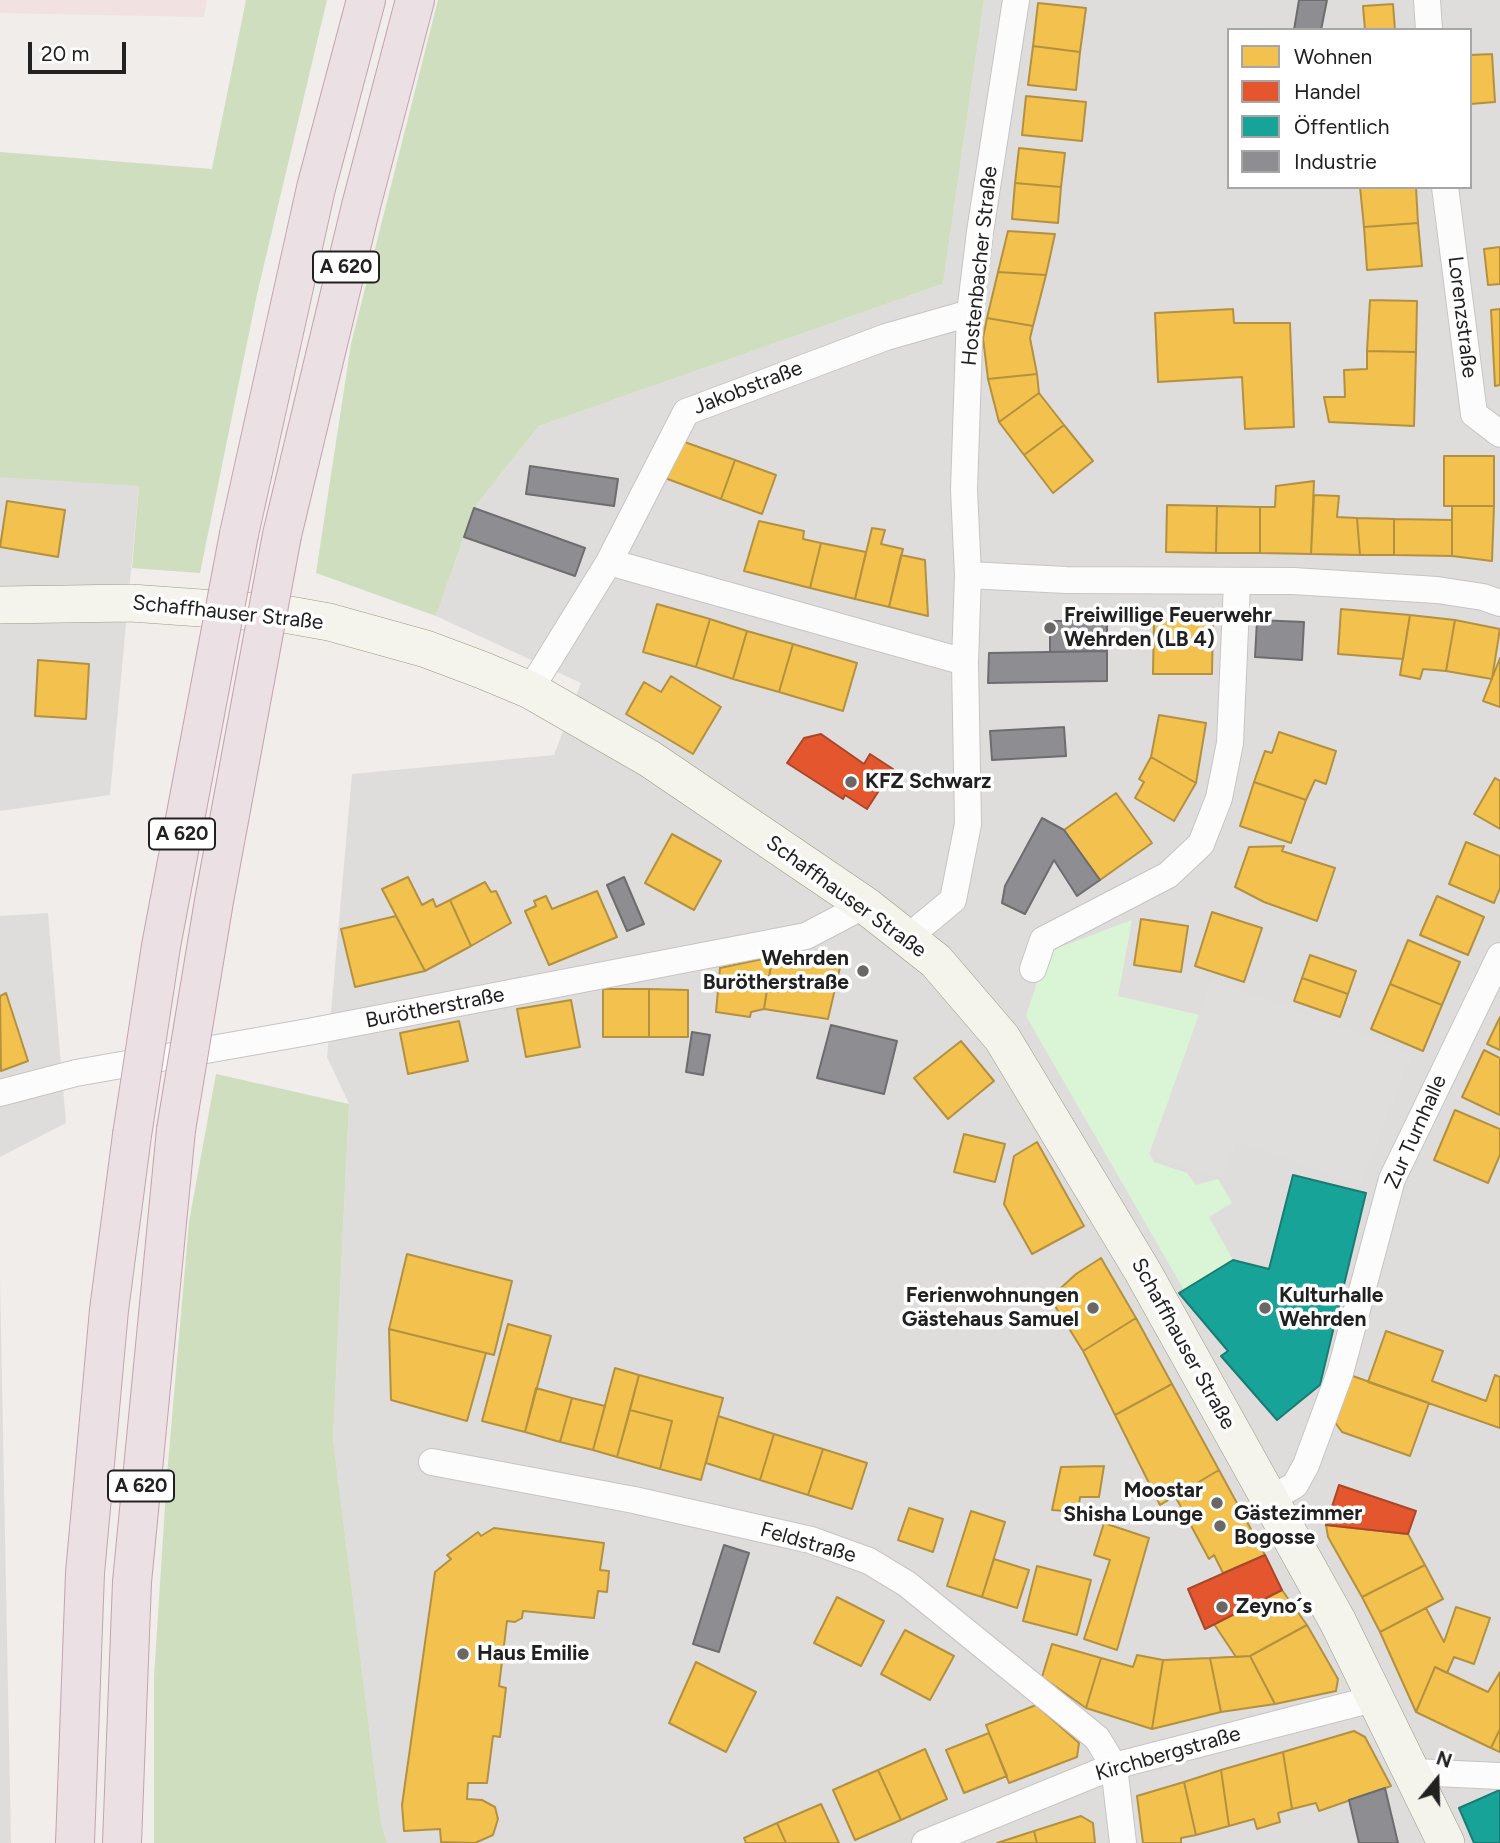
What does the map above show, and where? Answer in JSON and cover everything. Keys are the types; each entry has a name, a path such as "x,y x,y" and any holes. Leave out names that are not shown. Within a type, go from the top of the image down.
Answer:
{"highway":[{"name":"A 620","path":"75,1843 85,1573 109,1310 161,946 239,534 316,188 366,0"},
{"name":"A 620","path":"122,1843 132,1582 176,1130 282,535 361,206 415,0"}],"street":[{"name":"Hostenbacher Straße","path":"906,938 953,900 968,824 965,662 968,575 964,490 970,313 1016,0"},
{"path":"1427,0 1429,28"},
{"name":"Lorenzstraße","path":"1445,189 1474,414 1500,434"},
{"name":"Jakobstraße","path":"530,690 609,562 686,412 886,337 970,313"},
{"path":"609,562 965,662"},
{"path":"968,575 1237,583 1293,581 1437,590 1483,597 1500,603"},
{"path":"1033,969 1043,940 1168,875 1201,844 1219,797 1230,743 1237,583"},
{"name":"Schaffhauser Straße","path":"0,605 168,605 284,614 329,622 426,649 530,690 650,759 865,905 936,961 1002,1038 1143,1272 1377,1698 1446,1843"},
{"name":"Burötherstraße","path":"0,1093 76,1073 309,1032 806,936 865,905"},
{"name":"Zur Turnhalle","path":"1269,1500 1295,1485 1306,1465 1340,1373 1392,1179 1500,956"},
{"name":"Feldstraße","path":"432,1462 688,1513 811,1541 869,1561 907,1584 1097,1738 1114,1766"},
{"name":"Kirchbergstraße","path":"925,1843 1114,1766 1377,1698"},
{"path":"1114,1766 1123,1843"},
{"path":"1413,1772 1500,1776"}],"shaded area":[{"path":"0,0 207,0 204,17 0,13"},
{"path":"984,0 1500,0 1500,1843 387,1843 381,1822 333,1439 349,1104 327,1057 352,774 554,755 581,683 436,616 474,508 539,426 943,284"},
{"path":"0,324 139,486 110,795 0,811"},
{"path":"48,913 66,1123 0,1157 0,916"},
{"path":"1212,979 1412,1053 1361,1185 1236,1141 1223,1179 1149,1154"},
{"path":"0,1278 11,1843 0,1843"}],"green space":[{"path":"246,0 327,0 257,294 200,573 132,568 139,486 0,477 0,152 212,169"},
{"path":"438,0 984,0 943,284 539,426 474,508 436,616 316,573 351,344"},
{"path":"1132,920 1118,996 1199,1015 1150,1154 1154,1162 1187,1173 1196,1185 1218,1179 1232,1203 1209,1217 1233,1260 1184,1290 1026,1016 1047,952"},
{"path":"216,1074 349,1104 333,1439 381,1822 387,1843 154,1843 154,1677 167,1475 189,1222"}],"building: Wohnen":[{"path":"1038,3 1086,8 1080,52 1033,46"},
{"path":"1393,4 1395,28 1365,28 1363,6"},
{"path":"1033,46 1080,52 1076,90 1028,85"},
{"path":"1492,54 1495,102 1472,104 1472,55"},
{"path":"1026,96 1086,102 1082,141 1022,135"},
{"path":"1019,148 1065,153 1061,187 1015,183"},
{"path":"1015,183 1061,187 1058,223 1012,219"},
{"path":"1360,189 1416,189 1418,223 1364,227"},
{"path":"1418,223 1422,266 1367,270 1364,227"},
{"path":"1008,231 1055,234 1046,275 998,272"},
{"path":"1500,247 1500,284 1488,285 1484,249"},
{"path":"998,272 1046,275 1033,326 987,318"},
{"path":"1370,300 1417,301 1416,352 1367,351"},
{"path":"1233,309 1234,323 1290,323 1294,427 1245,429 1242,377 1158,382 1155,313"},
{"path":"1500,309 1500,385 1495,386 1491,310"},
{"path":"987,318 1033,326 1030,338 1037,374 988,379 983,338"},
{"path":"1367,351 1416,352 1414,426 1329,422 1324,397 1345,397 1344,370 1367,369"},
{"path":"1037,374 1039,393 999,422 988,379"},
{"path":"1039,393 1064,425 1024,455 999,422"},
{"path":"1064,425 1093,461 1053,493 1024,455"},
{"path":"679,440 735,460 721,499 665,478"},
{"path":"1444,456 1494,456 1494,506 1444,506"},
{"path":"735,460 776,475 762,514 721,499"},
{"path":"1314,481 1311,554 1260,553 1260,507 1275,507 1276,486"},
{"path":"1314,495 1339,496 1337,517 1357,518 1360,555 1311,554"},
{"path":"7,501 65,510 58,557 0,547"},
{"path":"1167,505 1217,506 1216,553 1166,552"},
{"path":"1217,506 1260,507 1260,553 1216,553"},
{"path":"1452,506 1494,506 1492,561 1452,556"},
{"path":"1357,518 1394,519 1394,555 1360,555"},
{"path":"1394,519 1452,520 1452,556 1394,555"},
{"path":"759,521 804,531 803,539 821,543 810,588 744,571"},
{"path":"872,528 885,530 881,544 903,549 889,607 855,599"},
{"path":"821,543 866,552 855,599 810,588"},
{"path":"901,555 925,560 928,616 889,607"},
{"path":"657,604 710,619 696,667 643,652"},
{"path":"1341,609 1410,615 1403,659 1338,654"},
{"path":"1410,615 1455,620 1446,671 1423,669 1420,679 1400,675"},
{"path":"1154,618 1213,618 1212,674 1153,674"},
{"path":"710,619 747,631 733,679 696,667"},
{"path":"1455,620 1500,629 1492,679 1446,671"},
{"path":"747,631 793,644 779,692 733,679"},
{"path":"793,644 857,663 843,711 779,692"},
{"path":"1500,658 1500,707 1483,701"},
{"path":"38,660 89,664 86,719 35,716"},
{"path":"671,676 721,707 693,754 626,714 644,682 661,692"},
{"path":"1159,715 1206,723 1196,783 1151,757"},
{"path":"1279,732 1336,751 1326,784 1315,780 1306,800 1254,782 1265,751 1272,753"},
{"path":"1151,757 1196,783 1174,821 1135,798 1144,782 1139,779"},
{"path":"1495,778 1500,781 1500,829 1474,814"},
{"path":"1254,782 1306,800 1291,843 1240,826"},
{"path":"1116,793 1152,843 1100,880 1064,830"},
{"path":"672,834 721,861 694,910 645,883"},
{"path":"1466,842 1500,856 1500,888 1494,903 1449,884"},
{"path":"1284,846 1282,851 1335,868 1317,921 1264,902 1235,887 1249,847"},
{"path":"408,877 422,905 433,899 436,907 450,900 471,946 425,971 382,889"},
{"path":"485,882 491,892 496,891 511,923 471,946 450,900"},
{"path":"597,891 617,937 549,965 525,911 536,906 534,901 546,896 552,909"},
{"path":"1437,896 1484,917 1468,955 1420,935"},
{"path":"1212,912 1262,928 1244,982 1195,966"},
{"path":"396,916 425,971 355,987 341,929"},
{"path":"1141,919 1188,926 1181,972 1134,965"},
{"path":"1408,940 1460,962 1442,1005 1390,984"},
{"path":"773,953 841,963 828,1019 764,1009"},
{"path":"1310,955 1356,971 1348,994 1302,978"},
{"path":"772,957 764,1009 751,1012 750,1017 716,1012 720,968"},
{"path":"1302,978 1348,994 1340,1017 1294,1001"},
{"path":"1390,984 1442,1005 1423,1051 1371,1029"},
{"path":"603,989 649,989 649,1037 603,1037"},
{"path":"649,989 688,990 688,1037 649,1037"},
{"path":"6,993 28,1061 1,1071 0,996"},
{"path":"571,1000 580,1047 526,1057 517,1009"},
{"path":"1500,1017 1500,1050 1487,1044"},
{"path":"459,1021 468,1061 408,1074 400,1033"},
{"path":"961,1041 994,1081 948,1119 914,1078"},
{"path":"1484,1050 1500,1058 1500,1115 1462,1097"},
{"path":"1455,1110 1500,1129 1500,1155 1488,1183 1434,1160"},
{"path":"964,1134 1005,1144 995,1182 954,1172"},
{"path":"1037,1142 1084,1226 1032,1254 1004,1204 1014,1156"},
{"path":"407,1254 512,1281 494,1355 389,1329"},
{"name":"Ferienwohnungen Gästehaus Samuel","path":"1101,1258 1136,1318 1083,1351 1050,1298 1076,1274"},
{"path":"1136,1318 1172,1384 1115,1415 1083,1351"},
{"path":"508,1324 551,1336 525,1432 482,1421"},
{"path":"389,1329 486,1353 467,1421 391,1400"},
{"path":"1386,1331 1443,1351 1432,1381 1486,1401 1495,1375 1500,1377 1500,1428 1368,1382"},
{"path":"615,1368 639,1375 617,1457 593,1450"},
{"path":"639,1375 723,1398 701,1480 660,1469 672,1421 630,1410"},
{"path":"1350,1375 1429,1403 1410,1456 1342,1432 1334,1421"},
{"path":"1172,1384 1219,1470 1160,1505 1115,1415"},
{"path":"536,1388 572,1398 560,1442 525,1432"},
{"path":"572,1398 605,1406 593,1450 560,1442"},
{"path":"630,1410 672,1421 660,1469 617,1457"},
{"path":"718,1416 774,1434 760,1480 706,1463"},
{"path":"774,1434 823,1449 808,1495 760,1480"},
{"path":"823,1449 867,1463 852,1509 808,1495"},
{"path":"1104,1466 1099,1497 1080,1497 1078,1512 1052,1510 1061,1467"},
{"name":"Gästezimmer Bogosse","path":"1219,1470 1265,1555 1223,1573 1214,1555 1209,1559 1175,1496"},
{"path":"909,1508 943,1519 933,1552 898,1540"},
{"path":"971,1511 1005,1522 982,1597 947,1586"},
{"path":"1104,1523 1149,1538 1117,1650 1084,1639 1110,1560 1094,1555"},
{"path":"1326,1525 1408,1534 1425,1565 1362,1597 1328,1537"},
{"name":"Haus Emilie","path":"494,1528 604,1543 600,1570 609,1571 607,1592 598,1591 594,1618 523,1611 522,1618 515,1622 507,1621 499,1686 506,1688 500,1737 493,1736 487,1783 468,1783 467,1799 482,1800 495,1807 498,1819 493,1835 475,1843 441,1842 440,1829 404,1831 402,1805 435,1572 451,1559 447,1555 478,1532 481,1536"},
{"path":"994,1559 1029,1570 1017,1608 982,1597"},
{"path":"1425,1565 1443,1599 1380,1632 1362,1597"},
{"path":"1037,1566 1091,1580 1077,1635 1023,1621"},
{"path":"1282,1590 1307,1625 1250,1656 1236,1657 1214,1624"},
{"path":"837,1597 884,1621 861,1666 814,1643"},
{"path":"1456,1607 1490,1618 1474,1664 1454,1657 1447,1673 1435,1667 1416,1712 1380,1632 1426,1608 1444,1642"},
{"path":"1307,1625 1338,1679 1336,1691 1275,1704 1250,1656"},
{"path":"905,1630 954,1656 930,1700 881,1674"},
{"path":"1052,1644 1101,1658 1086,1708 1042,1677"},
{"path":"1137,1655 1163,1660 1152,1729 1086,1708 1101,1658 1133,1667"},
{"path":"1250,1656 1275,1704 1221,1712 1210,1658"},
{"path":"1210,1658 1221,1712 1152,1729 1163,1660"},
{"path":"696,1662 756,1692 726,1752 669,1723"},
{"path":"1435,1667 1488,1692 1500,1672 1500,1729 1491,1748 1416,1712"},
{"path":"1036,1705 1079,1743 1077,1757 1009,1783 986,1725"},
{"path":"1500,1729 1500,1752 1491,1748"},
{"path":"1354,1731 1365,1737 1391,1786 1319,1811 1316,1803 1292,1809 1283,1752"},
{"path":"989,1733 1007,1776 964,1793 946,1750"},
{"path":"925,1749 947,1799 901,1820 878,1770"},
{"path":"1283,1752 1292,1809 1278,1813 1280,1822 1257,1829 1254,1819 1229,1826 1221,1770"},
{"path":"878,1770 901,1820 855,1840 833,1790"},
{"path":"1221,1770 1229,1826 1196,1835 1184,1782"},
{"path":"1184,1782 1196,1835 1181,1838 1181,1843 1143,1843 1137,1796"},
{"path":"821,1804 839,1843 786,1843 777,1823"},
{"path":"1081,1816 1093,1823 1095,1843 1037,1843 1034,1831"},
{"path":"777,1823 786,1843 746,1843 744,1838"},
{"path":"1034,1831 1037,1843 997,1843"}],"building: Handel":[{"name":"KFZ Schwarz","path":"821,734 864,764 870,754 893,769 867,809 845,795 843,799 787,763 804,738"},
{"path":"1339,1485 1416,1511 1408,1534 1326,1525"},
{"name":"Zeyno´s","path":"1265,1555 1282,1590 1205,1629 1188,1589"}],"building: Öffentlich":[{"name":"Kulturhalle Wehrden","path":"1293,1175 1366,1193 1320,1385 1277,1420 1221,1356 1228,1351 1179,1293 1233,1260 1269,1269"},
{"path":"1500,1790 1500,1843 1474,1843 1459,1808"}],"building: Industrie":[{"path":"1299,0 1327,0 1321,28 1294,28"},
{"path":"530,466 618,479 614,506 526,494"},
{"path":"474,508 585,548 575,576 464,537"},
{"path":"1068,611 1088,611 1088,621 1107,621 1107,651 1050,652 1050,621 1068,621"},
{"path":"1257,620 1304,622 1302,660 1255,657"},
{"path":"1107,651 1107,681 988,683 989,653"},
{"path":"1064,727 1066,756 992,760 990,731"},
{"path":"1042,818 1064,830 1100,880 1077,896 1054,860 1025,914 1002,903 1005,886"},
{"path":"624,877 644,924 627,931 607,885"},
{"path":"831,1025 897,1041 884,1094 817,1078"},
{"path":"692,1032 710,1035 703,1075 686,1072"},
{"path":"724,1545 749,1553 719,1652 693,1644"},
{"path":"1385,1788 1398,1843 1359,1843 1349,1800"}],"place":[{"name":"Freiwillige Feuerwehr Wehrden (LB 4)","path":"1050,628"},
{"name":"KFZ Schwarz","path":"851,782"},
{"name":"Wehrden Burötherstraße","path":"863,971"},
{"name":"Ferienwohnungen Gästehaus Samuel","path":"1093,1308"},
{"name":"Kulturhalle Wehrden","path":"1265,1308"},
{"name":"Moostar Shisha Lounge","path":"1217,1503"},
{"name":"Gästezimmer Bogosse","path":"1220,1526"},
{"name":"Zeyno´s","path":"1222,1607"},
{"name":"Haus Emilie","path":"463,1654"}]}
